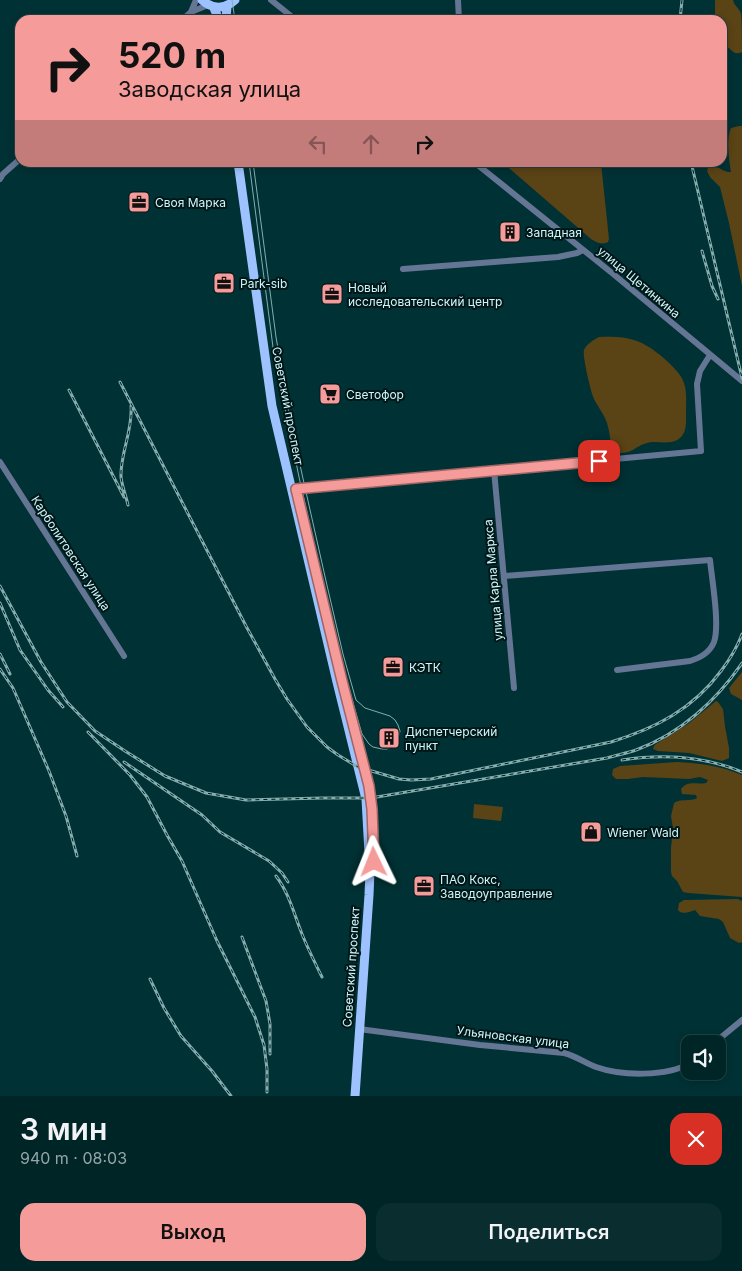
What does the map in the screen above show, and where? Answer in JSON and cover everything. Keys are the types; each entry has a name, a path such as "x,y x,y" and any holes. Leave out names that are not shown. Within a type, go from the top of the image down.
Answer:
{"main road":[{"path":"208,4 227,6 235,0"},
{"path":"208,4 216,15"},
{"path":"226,15 227,6"},
{"name":"Советский проспект","path":"239,167 268,383 272,406 294,490"},
{"name":"Советский проспект","path":"244,167 273,381 294,490 337,682 366,799 370,871 362,1029 361,1096"},
{"name":"Советский проспект","path":"355,1096 362,1029"}],"street":[{"path":"191,12 196,0"},
{"path":"271,0 290,15"},
{"path":"458,0 460,15"},
{"path":"188,15 208,4"},
{"path":"0,179 15,163"},
{"name":"улица Щетинкина","path":"480,167 742,381"},
{"path":"403,269 558,257 583,250"},
{"path":"294,490 701,451 697,384 700,371 710,355"},
{"name":"Карболитовская улица","path":"0,462 124,656"},
{"name":"улица Карла Маркса","path":"494,470 514,688"},
{"path":"504,576 710,560 716,620 715,636 707,652 690,661 617,670"},
{"path":"724,1035 742,1020"},
{"name":"Ульяновская улица","path":"362,1029 480,1045 564,1053 609,1071 646,1073 675,1070 681,1067"}],"shaded area":[{"path":"715,0 733,0 741,14 742,52 735,53 727,46 727,15 715,15"},
{"path":"742,126 742,286 720,187 707,171 708,168 715,167 731,172 728,150 729,132 731,128"},
{"path":"508,167 601,167 609,239 608,242 600,243 591,239"},
{"path":"599,337 619,337 644,344 677,371 686,390 686,427 680,438 672,442 647,443 626,452 615,453 612,450 607,423 593,395 584,359 585,348 590,342"},
{"path":"742,672 742,700 731,694 729,688"},
{"path":"716,701 723,709 729,758 722,761 689,753 653,749 656,744 688,724"},
{"path":"677,762 726,769 742,775 742,897 683,892 672,876 671,848 673,828 671,816 674,803 697,798 696,795 682,794 681,789 692,783 706,783 708,780 700,777 689,779 643,777 616,779 612,775 613,769 620,766"},
{"path":"474,804 503,807 501,821 473,818"},
{"path":"738,899 742,901 742,942 739,943 730,938 723,922 719,919 700,916 695,910 684,913 678,910 679,903 684,900"}],"tram line":[{"path":"232,0 234,15"},
{"path":"250,167 274,355 329,609 343,668 362,734 373,747 387,749 394,745 398,739 400,731 398,725 390,716 365,708 356,700 326,581 291,425 276,337 254,167"}],"railway":[{"path":"680,15 682,0"},
{"path":"692,167 742,378"},
{"path":"702,251 712,286 718,299"},
{"path":"120,382 246,626 287,699 307,727 327,747 358,767 399,779 431,779 611,742 658,723 686,706 710,684 724,667 736,649 742,634"},
{"path":"69,390 124,497"},
{"path":"128,505 121,477 121,468 130,424 131,406"},
{"path":"0,586 41,662 67,702 95,731 165,776 206,793 246,800 371,798 607,758 629,752 667,735 696,715 721,690 742,663"},
{"path":"0,603 20,650 48,690 63,707"},
{"path":"0,654 10,674"},
{"path":"0,669 13,688 49,771 66,816 77,856"},
{"path":"88,732 130,775 147,797 182,861 217,941 255,1017 264,1045 267,1092"},
{"path":"622,760 652,757 683,758 713,763 742,772"},
{"path":"124,762 202,815 220,832 269,861 282,873 288,882"},
{"path":"276,876 288,897 304,940 322,977"},
{"path":"242,937 266,1001 270,1024 270,1054"},
{"path":"150,979 164,1008 181,1036 231,1096"}],"place":[{"name":"Своя Марка","path":"139,202"},
{"name":"Западная","path":"510,232"},
{"name":"Park-sib","path":"224,283"},
{"name":"Новый исследовательский центр","path":"332,294"},
{"name":"Светофор","path":"330,394"},
{"name":"КЭТК","path":"393,667"},
{"name":"Диспетчерский пункт","path":"389,738"},
{"name":"Wiener Wald","path":"591,832"},
{"name":"ПАО Кокс, Заводоуправление","path":"424,886"}],"route":[{"path":"374,862 369,786 296,489 599,461"}]}
